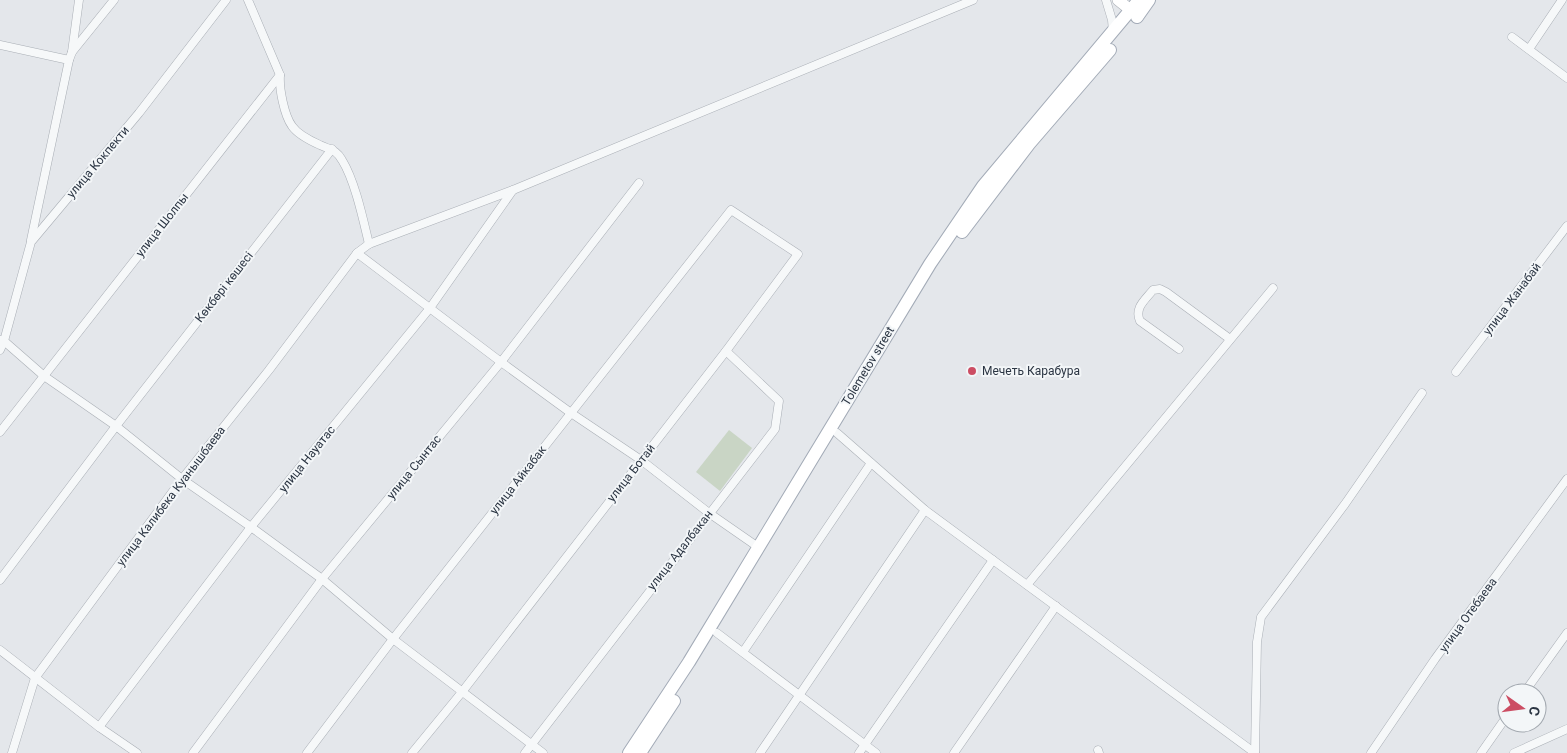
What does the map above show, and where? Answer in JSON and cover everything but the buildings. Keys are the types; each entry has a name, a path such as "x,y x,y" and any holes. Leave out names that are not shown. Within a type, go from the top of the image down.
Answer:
{"main road":[{"path":"1118,0 1136,9"},
{"name":"Tolemetov street","path":"640,753 717,633 758,548 930,264 983,186 1038,120 1113,33 1136,9 1150,0"},
{"name":"Tolemetov street","path":"629,753 733,598 837,433 937,268 1029,144 1136,9"}],"street":[{"path":"31,242 71,56 79,0"},
{"path":"71,56 114,0"},
{"name":"улица Кокпекти","path":"0,350 31,242 139,113 226,0"},
{"path":"248,0 280,75 279,86 291,126 300,134 322,146 332,148 342,159 358,200 368,244"},
{"name":"улица Калибека Куанышбаева","path":"12,753 35,678 182,479 269,370 357,253 368,244 514,190 973,0"},
{"path":"1106,0 1112,20 1113,33"},
{"path":"1528,50 1562,0"},
{"path":"1512,37 1567,78"},
{"path":"0,46 71,56"},
{"name":"улица Шолпы","path":"0,432 280,75"},
{"name":"Көкбөрі көшесі","path":"0,580 116,426 332,148"},
{"name":"улица Сынтас","path":"193,753 322,579 501,362 639,183"},
{"name":"улица Науатас","path":"100,727 252,526 430,308 514,190"},
{"name":"улица Ботай","path":"412,753 462,692 726,351 798,254 731,210"},
{"name":"улица Айкабак","path":"307,753 393,639 731,210"},
{"name":"улица Жанабай","path":"1456,372 1567,226"},
{"path":"357,253 501,362 571,413 641,460 758,548"},
{"path":"1027,584 1273,288"},
{"path":"1179,349 1140,321 1137,315 1139,307 1153,290 1160,289 1166,292 1230,339"},
{"path":"2,340 44,376 116,426 182,479 252,526 322,579 393,639 543,753"},
{"name":"улица Адалбакан","path":"524,753 775,429 779,401 726,351"},
{"path":"1255,753 1258,642 1261,617 1345,504 1422,393"},
{"path":"837,433 925,510 1255,753"},
{"path":"743,652 871,462"},
{"name":"улица Отебаева","path":"1371,753 1436,659 1567,479"},
{"path":"760,753 925,510"},
{"path":"859,753 993,560"},
{"path":"954,753 1056,606"},
{"path":"717,633 876,753"},
{"path":"1531,683 1567,633"},
{"path":"0,650 137,753"},
{"path":"1514,753 1567,729"},
{"path":"1481,753 1497,730"}],"green space":[{"path":"729,430 752,448 720,491 696,472"}],"place":[{"name":"Мечеть Карабура","path":"972,371"}]}
